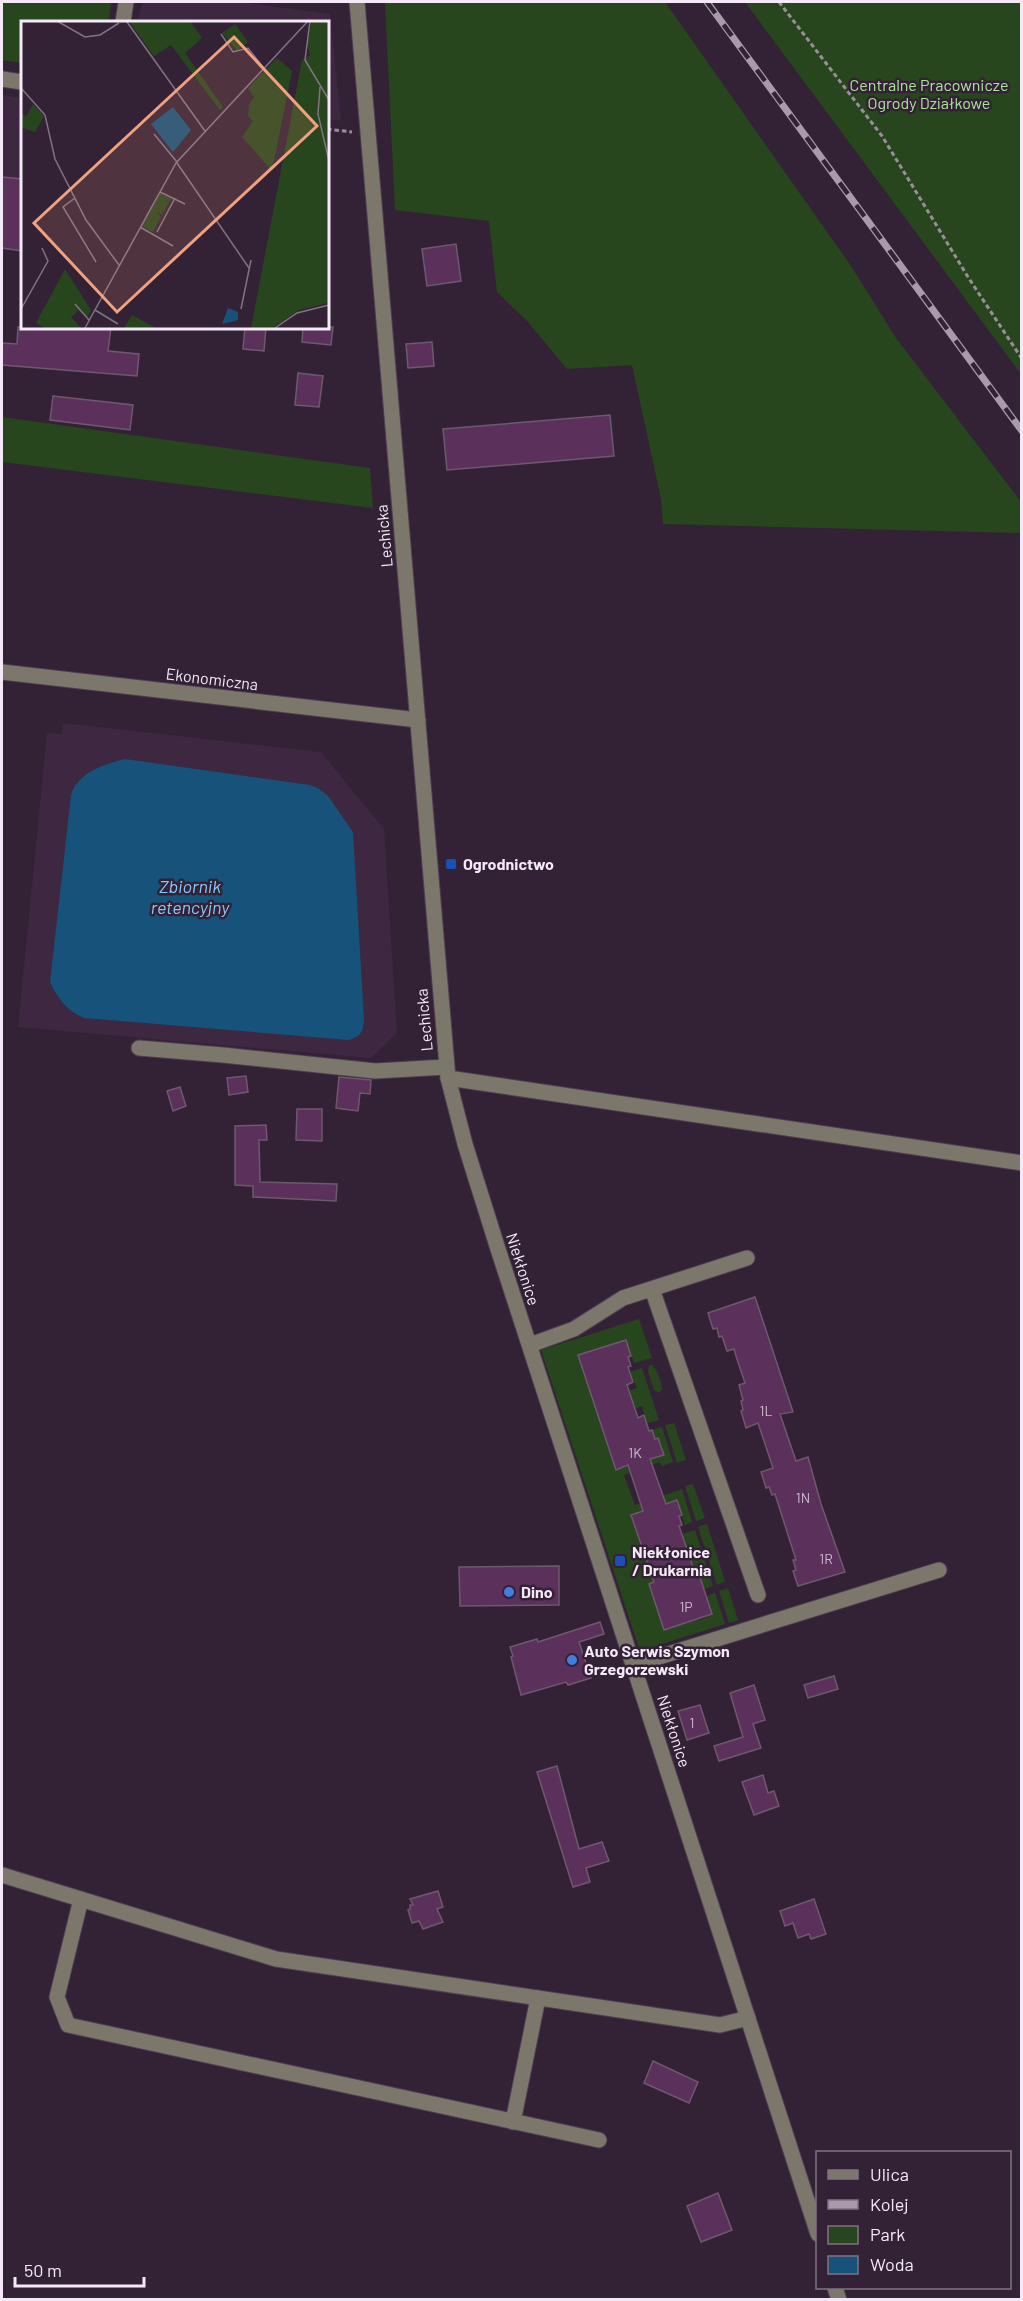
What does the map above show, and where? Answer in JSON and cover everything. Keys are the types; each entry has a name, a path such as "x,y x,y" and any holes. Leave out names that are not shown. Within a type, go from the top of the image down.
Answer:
{"street":[{"path":"123,21 126,2"},
{"name":"Lechicka","path":"357,2 447,1072"},
{"path":"2,79 21,82"},
{"name":"Ekonomiczna","path":"2,672 418,720"},
{"path":"139,1048 223,1054 375,1071 447,1072 1022,1163"},
{"name":"Niekłonice","path":"447,1072 465,1144 816,2228"},
{"path":"530,1345 574,1329 623,1298 747,1258"},
{"path":"652,1289 759,1595"},
{"path":"633,1665 939,1570"},
{"path":"2,1875 276,1959 720,2025 748,2018"},
{"path":"81,1899 57,1997 68,2025 599,2140"},
{"path":"513,2121 538,1998"}],"path":[{"path":"779,2 882,136 968,277 1022,359"},
{"path":"328,129 368,134"}],"shaded area":[{"path":"142,2 242,2 330,14 341,121 328,119 328,21 138,21"},
{"path":"2,95 21,98 21,229 2,226"},
{"name":"Zbiornik retencyjny","path":"63,723 321,752 384,829 397,1033 371,1058 18,1027 47,733 62,734"}],"green space":[{"path":"2,2 111,2 109,21 21,21 21,63 2,60"},
{"path":"385,2 665,2 851,266 896,338 1021,502 1021,533 663,524 661,499 632,365 567,369 528,322 497,292 489,221 395,210"},
{"name":"Centralne Pracownicze Ogrody Działkowe","path":"745,2 1021,2 1021,374"},
{"path":"2,417 370,468 373,508 2,462"},
{"path":"639,1319 652,1358 634,1363 626,1340 579,1355 594,1403 637,1388 630,1372 642,1368 659,1420 647,1423 642,1406 599,1421 616,1470 663,1454 658,1438 655,1439 652,1430 662,1427 673,1462 662,1466 659,1462 624,1475 635,1505 682,1489 692,1522 685,1525 677,1500 631,1515 686,1548 682,1534 695,1530 713,1586 704,1589 697,1569 650,1584 664,1629 706,1618 712,1614 706,1597 715,1592 725,1624 640,1651 541,1350"},
{"path":"649,1365 654,1367 659,1376 662,1389 659,1393 654,1390 648,1372"},
{"path":"674,1423 686,1460 677,1463 665,1425"},
{"path":"693,1484 705,1518 696,1521 685,1486"},
{"path":"707,1524 725,1581 717,1585 698,1527"},
{"path":"728,1588 738,1620 729,1623 719,1591"}],"water":[{"name":"Zbiornik retencyjny","path":"125,759 310,785 328,796 353,832 364,1019 359,1035 348,1040 84,1018 64,1004 50,982 71,795 74,787 85,775 100,767"}],"building":[{"path":"2,177 21,179 21,251 2,248"},
{"path":"456,244 461,281 427,286 422,249"},
{"path":"18,327 111,328 108,351 139,354 137,376 2,365 2,343 17,344"},
{"path":"333,327 331,345 302,342 303,328"},
{"path":"245,328 266,328 264,351 243,349"},
{"path":"432,342 434,366 408,368 406,344"},
{"path":"298,373 323,376 319,407 295,405"},
{"path":"53,396 133,405 130,430 50,420"},
{"path":"610,415 614,456 447,470 443,429"},
{"path":"246,1076 248,1092 229,1095 227,1078"},
{"path":"339,1077 371,1080 370,1094 360,1093 358,1111 336,1108"},
{"path":"180,1087 186,1106 173,1111 167,1091"},
{"path":"297,1109 322,1109 322,1141 296,1140"},
{"path":"266,1125 267,1140 259,1140 260,1182 337,1184 336,1201 253,1197 253,1186 235,1185 235,1126"},
{"path":"755,1297 793,1412 780,1414 796,1461 808,1457 821,1504 845,1572 798,1586 793,1571 796,1570 793,1560 796,1560 775,1494 772,1495 769,1487 766,1488 761,1472 773,1468 758,1423 746,1428 741,1411 743,1400 739,1385 745,1383 734,1349 727,1351 717,1328 713,1329 708,1313"},
{"path":"626,1340 631,1356 628,1357 631,1366 628,1367 633,1382 627,1385 638,1418 644,1415 649,1431 652,1430 655,1439 658,1438 664,1455 650,1459 666,1504 677,1500 682,1515 679,1516 682,1525 679,1526 694,1570 697,1568 712,1614 664,1630 649,1584 654,1582 631,1515 643,1511 628,1465 616,1470 578,1355"},
{"name":"Dino","path":"559,1566 559,1605 460,1606 459,1567"},
{"path":"600,1622 604,1634 579,1642 591,1678 568,1685 566,1682 521,1695 510,1647 537,1639 538,1642"},
{"path":"834,1676 838,1689 808,1698 804,1685"},
{"path":"754,1685 765,1720 753,1724 761,1748 719,1761 714,1746 743,1737 730,1693"},
{"path":"700,1705 709,1733 687,1740 678,1711"},
{"path":"557,1766 579,1849 602,1842 609,1861 586,1868 590,1882 573,1887 537,1772"},
{"path":"763,1775 768,1793 774,1791 779,1806 754,1815 742,1782"},
{"path":"438,1891 443,1907 437,1909 443,1922 423,1929 419,1921 412,1923 408,1910 410,1905 413,1905 410,1899"},
{"path":"814,1899 826,1934 811,1939 809,1934 798,1938 793,1923 785,1926 780,1911"},
{"path":"653,2061 698,2082 689,2103 644,2083"},
{"path":"718,2193 732,2230 701,2242 687,2206"}],"railway":[{"path":"707,2 1022,431"}],"place":[{"name":"Ogrodnictwo","path":"451,864"},
{"name":"Niekłonice / Drukarnia","path":"620,1561"},
{"name":"Dino","path":"509,1592"},
{"name":"Auto Serwis Szymon Grzegorzewski","path":"572,1660"}]}
